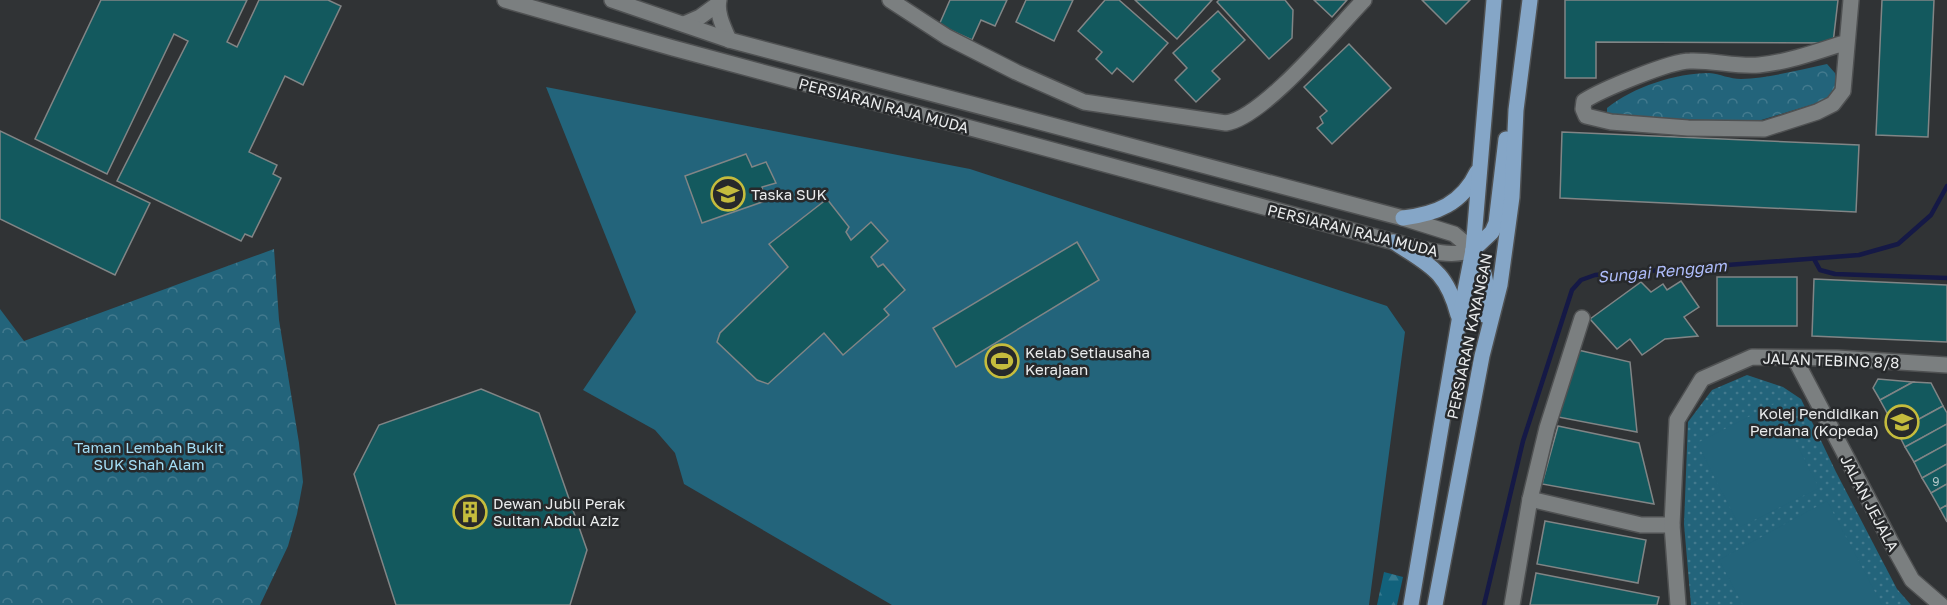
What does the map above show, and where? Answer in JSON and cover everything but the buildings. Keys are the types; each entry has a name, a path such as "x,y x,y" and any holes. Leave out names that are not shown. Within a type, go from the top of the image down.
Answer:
{"main road":[{"name":"PERSIARAN KAYANGAN","path":"1411,605 1473,250 1494,0"},
{"name":"PERSIARAN KAYANGAN","path":"1435,605 1482,356 1500,285 1512,197 1516,110 1530,0"},
{"path":"1482,356 1488,290 1485,273 1473,250 1492,232 1496,223 1505,143 1516,110"},
{"path":"1403,218 1425,216 1455,202 1471,184 1480,165"},
{"path":"1394,242 1443,277 1450,289 1459,321"}],"street":[{"name":"PERSIARAN RAJA MUDA","path":"504,0 673,48 1394,242 1450,255 1473,250"},
{"name":"PERSIARAN RAJA MUDA","path":"612,0 729,40 1403,218 1454,234 1473,250"},
{"path":"890,0 947,37 1016,72 1084,102 1226,123 1243,118 1268,101 1364,0"},
{"path":"1847,42 1804,56 1758,65 1688,60 1660,68 1594,95 1584,102 1583,109 1586,116 1611,122 1688,128 1764,129 1810,115 1833,104 1843,91 1851,0"},
{"path":"684,24 700,17 719,2"},
{"path":"719,2 722,24 729,40"},
{"path":"1512,605 1530,499 1547,428 1582,318"},
{"name":"JALAN TEBING 8/8","path":"1678,605 1672,525 1677,420 1702,379 1752,357 1837,358 1947,365"},
{"name":"JALAN JEJALA","path":"1796,359 1912,580 1942,601"},
{"path":"1530,499 1641,525 1672,525"}],"green space":[{"path":"1827,64 1835,73 1839,88 1827,100 1758,121 1611,118 1607,115 1607,108 1617,100 1669,79 1709,73 1737,79 1752,78"},
{"name":"Kelab Setiausaha Kerajaan","path":"546,87 970,169 1387,306 1405,332 1369,605 892,605 684,484 675,453 655,430 583,390 636,312"},
{"name":"Taman Lembah Bukit SUK Shah Alam","path":"274,249 279,320 303,482 288,546 260,605 0,605 0,309 24,341"},
{"path":"1747,375 1783,387 1801,399 1897,589 1911,605 1691,605 1684,524 1688,422 1712,390"},
{"path":"1776,403 1819,488 1740,527 1697,443"},
{"path":"1827,501 1882,605 1743,605 1719,560"},
{"path":"1384,572 1403,577 1397,605 1377,605"}],"waterway":[{"name":"Sungai Renggam","path":"1484,605 1523,441 1572,290 1581,280 1595,275 1859,255 1898,244 1931,215 1947,186"},
{"path":"1814,259 1820,270 1835,274 1947,278"}],"place":[{"name":"Taska SUK","path":"728,194"},
{"name":"Kelab Setiausaha Kerajaan","path":"1002,361"},
{"name":"Kolej Pendidikan Perdana (Kopeda)","path":"1902,422"},
{"name":"Dewan Jubli Perak Sultan Abdul Aziz","path":"470,512"}]}
